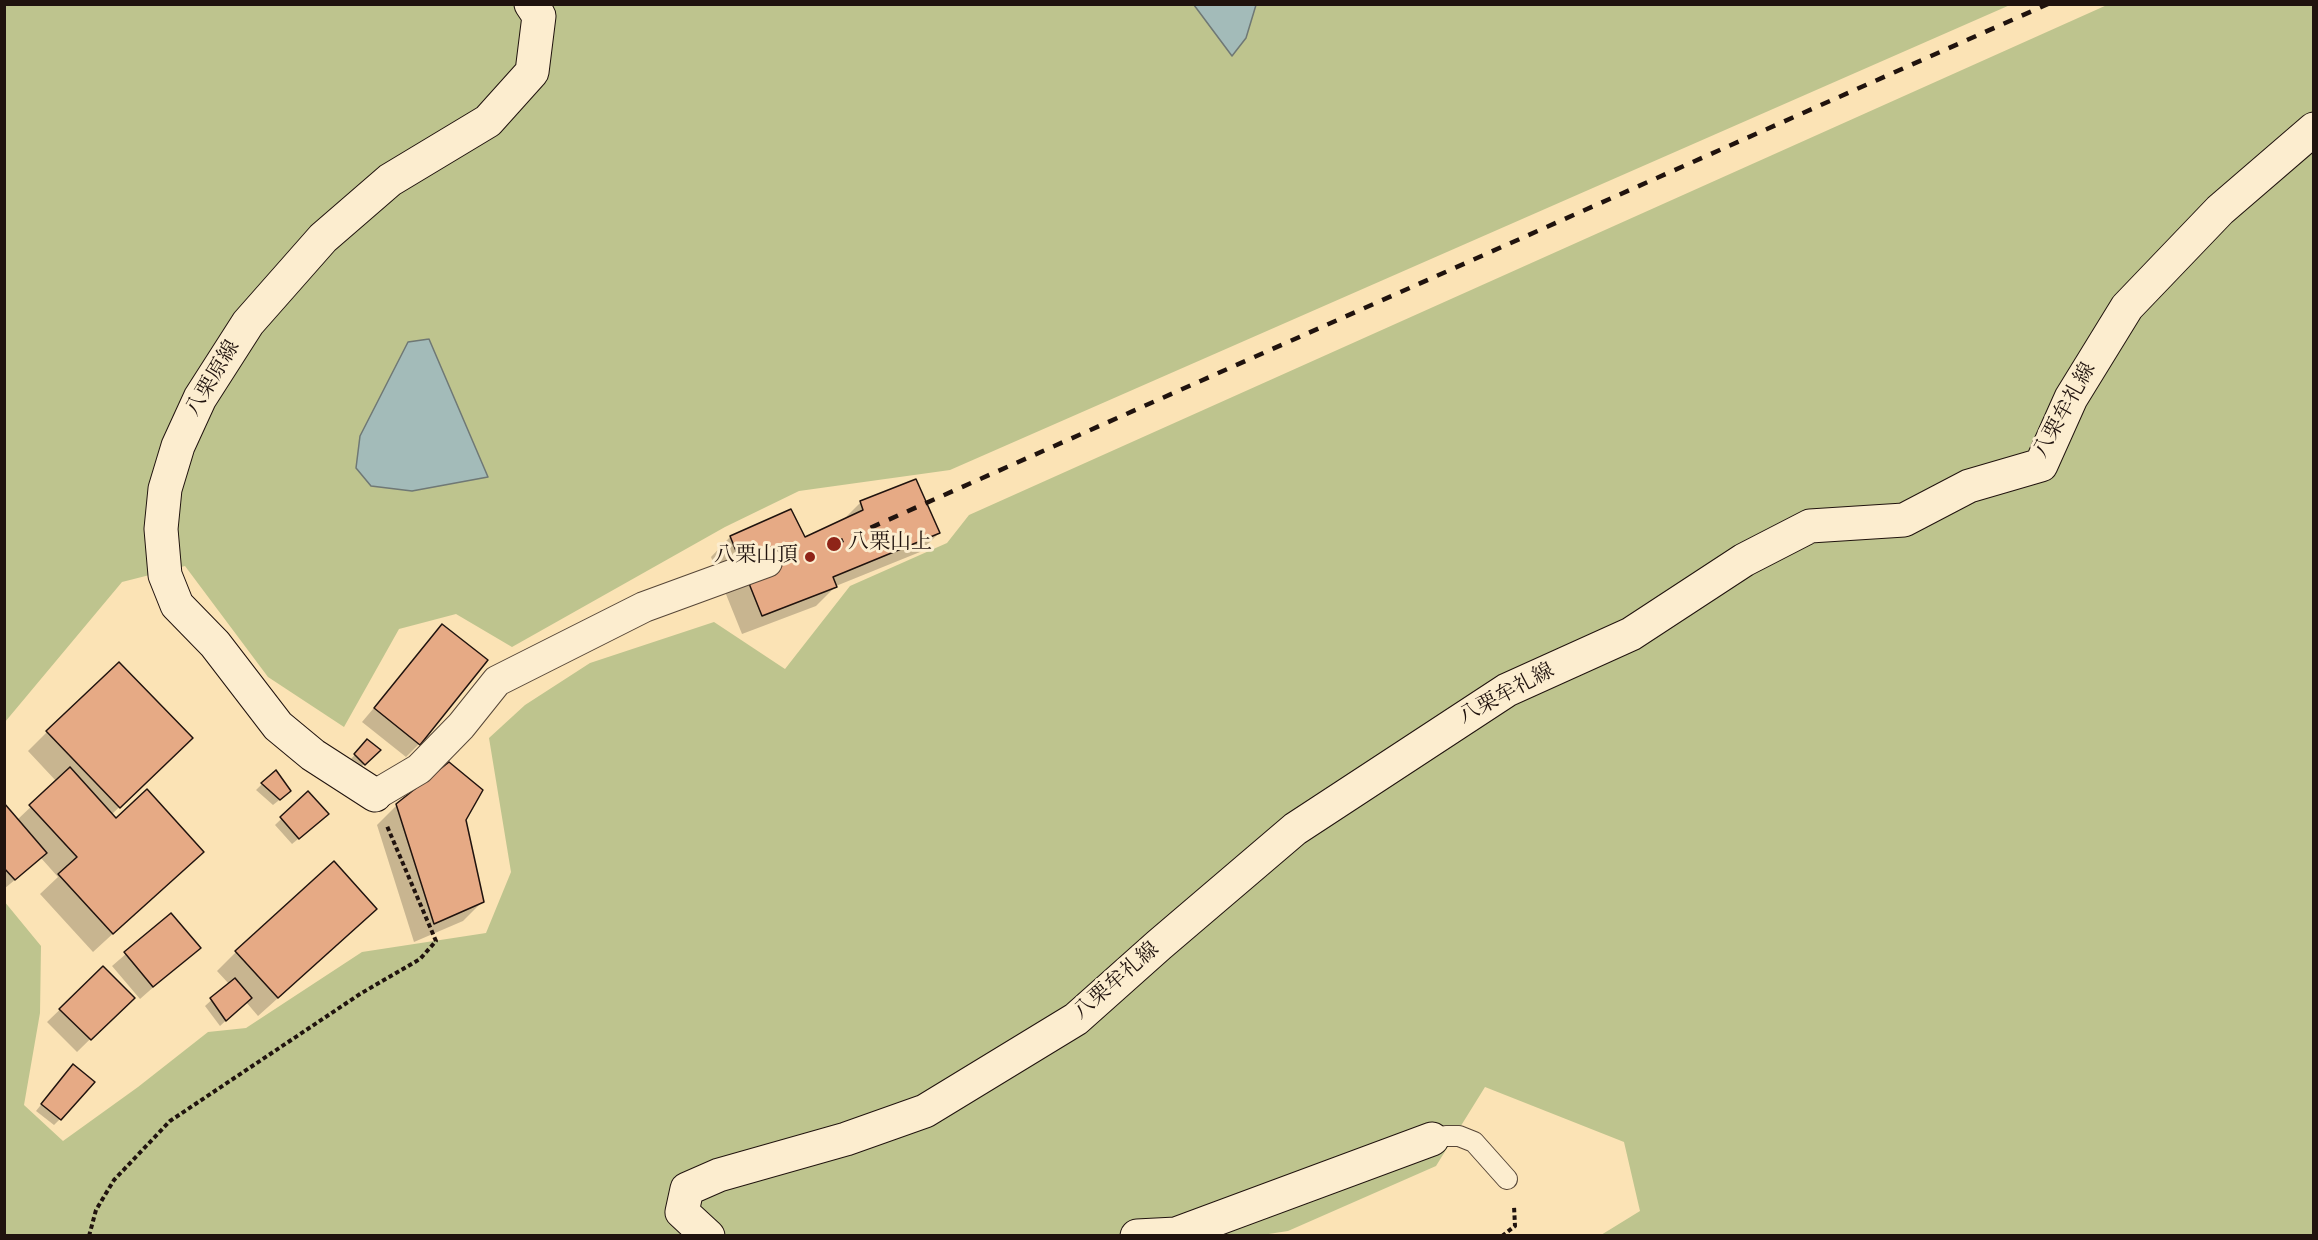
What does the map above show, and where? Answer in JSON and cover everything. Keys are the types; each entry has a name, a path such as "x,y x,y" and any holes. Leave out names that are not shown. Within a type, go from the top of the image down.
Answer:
{"main road":[{"name":"八栗原線","path":"375,795 312,755 278,726 215,644 177,605 165,575 161,530 165,489 178,446 200,398 248,323 323,238 390,180 488,121 532,72 539,16 531,4"},
{"name":"八栗牟礼線","path":"708,1236 682,1212 687,1189 719,1175 846,1139 924,1111 955,1093 1076,1019 1295,829 1507,690 1631,634 1744,560 1810,526 1904,520 1969,486 2041,465 2071,398 2127,307 2220,210 2313,129"},
{"path":"1137,1236 1176,1234 1432,1139"}],"street":[{"path":"375,795 419,770 461,726 497,681 644,606 766,562"}],"lane":[{"path":"1432,1139 1459,1136 1474,1142 1507,1179"}],"path":[{"path":"89,1236 96,1210 114,1180 170,1121 360,994 420,958 436,941 375,795"},
{"path":"1502,1236 1515,1226 1514,1207"}],"green space":[{"path":"5,5 2010,5 950,470 799,491 725,527 512,647 456,614 399,629 344,727 268,677 185,566 122,582 5,722"},
{"path":"2107,5 2313,5 2313,1235 1601,1235 1640,1211 1624,1142 1485,1087 1436,1166 1288,1231 1262,1235 5,1235 4,901 41,946 40,1013 24,1105 63,1141 138,1087 208,1032 246,1028 362,952 486,933 511,872 489,738 525,705 590,663 714,622 785,669 850,586 947,543 969,515"}],"water":[{"path":"1194,5 1256,5 1246,38 1232,56"},
{"path":"429,339 488,477 412,491 371,486 356,468 360,436 408,342"}],"building":[{"name":"八栗山頂","path":"916,479 940,533 833,577 837,587 762,616 730,536 791,509 805,537 863,510 860,501"},
{"path":"442,624 488,660 420,745 374,708"},
{"path":"119,662 193,738 120,808 46,731"},
{"path":"367,739 381,750 365,765 354,754"},
{"path":"449,762 483,790 466,820 484,902 434,924 396,804"},
{"path":"70,767 116,818 147,789 204,852 113,934 58,874 77,857 29,805"},
{"path":"276,770 291,791 280,800 261,783"},
{"path":"308,791 329,814 299,839 280,817"},
{"path":"4,803 47,853 15,880 4,868"},
{"path":"334,861 377,909 278,998 235,951"},
{"path":"171,913 201,948 153,987 124,952"},
{"path":"103,966 135,998 91,1040 59,1009"},
{"path":"235,978 252,998 226,1021 210,998"},
{"path":"73,1064 95,1082 61,1120 41,1104"}],"railway":[{"path":"834,544 2048,4"}],"place":[{"name":"八栗山上","path":"834,544"},
{"name":"八栗山頂","path":"810,557"}]}
